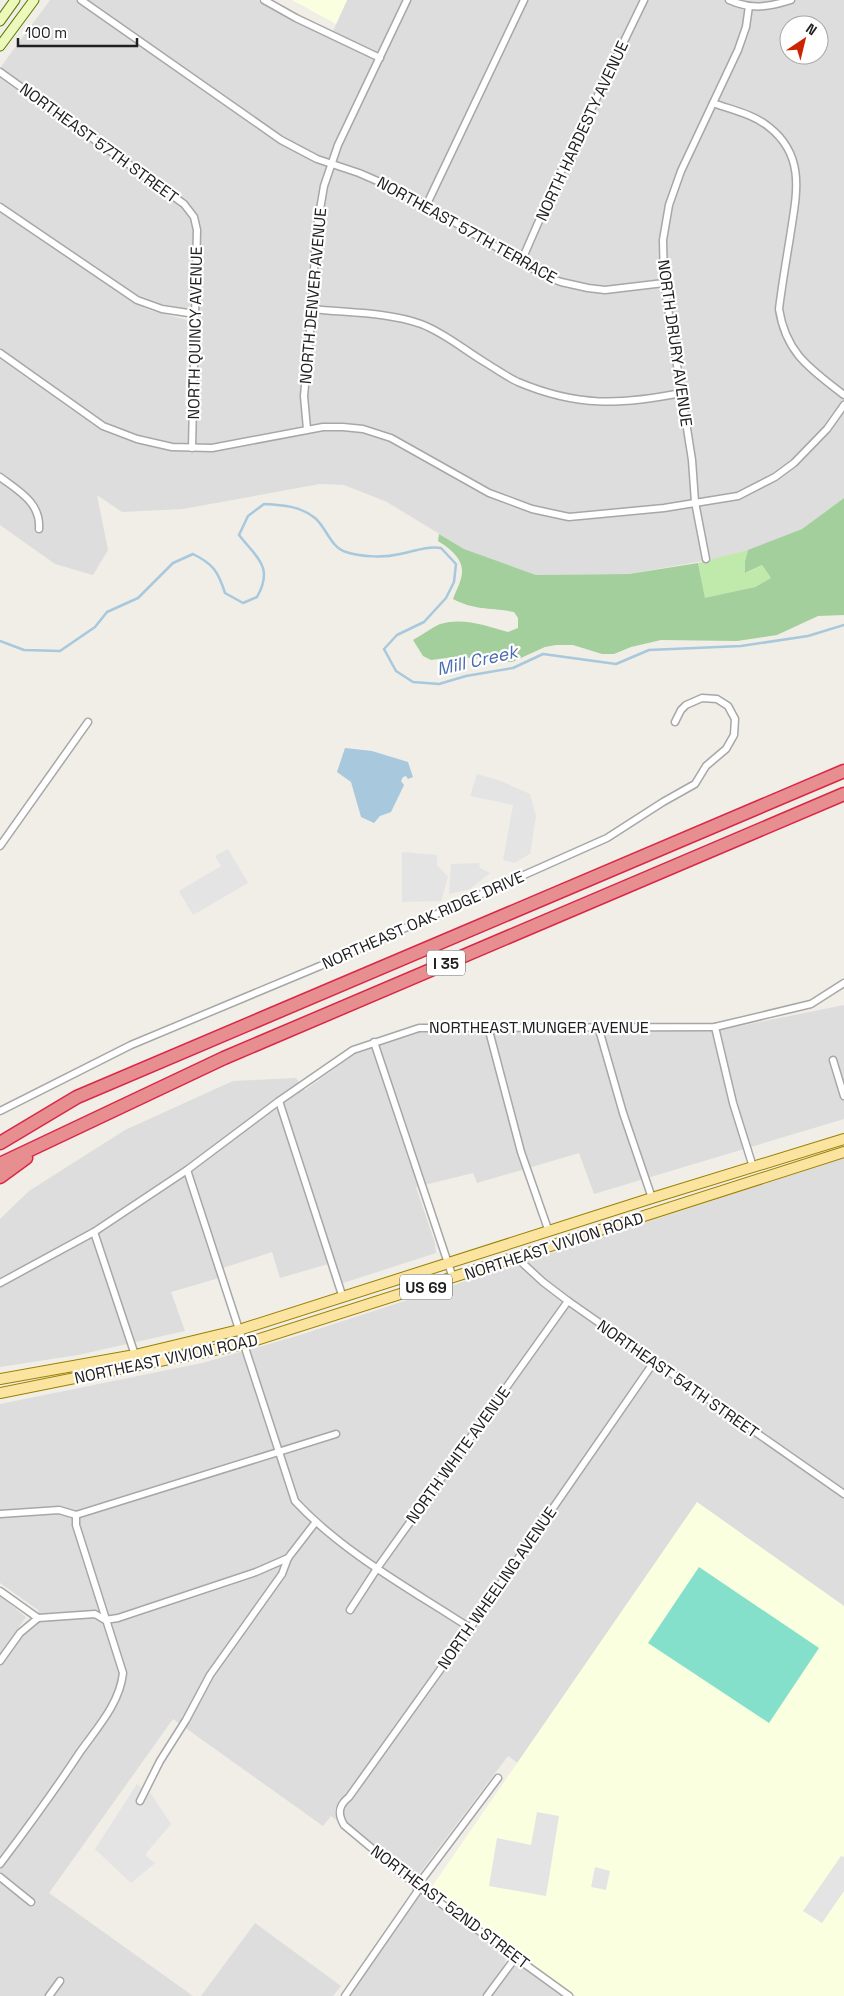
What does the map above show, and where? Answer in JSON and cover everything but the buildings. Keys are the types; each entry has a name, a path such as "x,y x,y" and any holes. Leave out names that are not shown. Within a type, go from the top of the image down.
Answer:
{"highway":[{"name":"I 35","path":"0,1143 78,1097 844,770"},
{"name":"I 35","path":"0,1164 224,1058 844,794"},
{"path":"0,1177 51,1140"}],"main road":[{"path":"0,21 15,0"},
{"path":"0,46 34,0"},
{"name":"NORTHEAST VIVION ROAD","path":"0,1379 135,1355 239,1330 652,1198 844,1139"},
{"name":"NORTHEAST VIVION ROAD","path":"0,1393 244,1344 844,1152"}],"street":[{"name":"NORTHEAST 57TH TERRACE","path":"81,0 281,140 330,165 359,173 390,186 545,276 588,288 618,289 664,283"},
{"path":"264,0 296,18 380,58"},
{"name":"NORTH DENVER AVENUE","path":"307,429 304,396 312,310 316,233 324,186 330,165 407,0"},
{"path":"426,206 524,0"},
{"name":"NORTH HARDESTY AVENUE","path":"521,262 556,182 644,0"},
{"path":"729,0 749,6 770,7 791,0"},
{"name":"NORTH DRURY AVENUE","path":"706,559 664,283 663,240 669,205 680,171 742,39 749,6"},
{"name":"NORTHEAST 57TH STREET","path":"0,72 184,204 194,217"},
{"path":"713,103 759,120 777,134 790,152 794,163 797,185 779,309 780,320 785,336 798,355 812,370 844,395"},
{"path":"0,207 137,300 162,310 195,314"},
{"name":"NORTH QUINCY AVENUE","path":"192,448 197,230 194,217"},
{"path":"312,310 391,317 422,324 441,333 470,354 517,381 567,397 596,403 627,402 681,393"},
{"path":"0,354 103,426 150,443 192,448 219,447 307,429 343,427 382,435 489,493 525,506 569,517 664,508 738,496 774,476 811,446 844,405"},
{"path":"0,477 25,494 31,502 38,515 39,529"},
{"name":"NORTHEAST OAK RIDGE DRIVE","path":"0,1111 132,1045 320,966 607,838 695,784 706,766 726,749 734,735 735,719 728,706 717,699 702,698 686,705 675,722"},
{"path":"0,846 88,722"},
{"name":"NORTHEAST MUNGER AVENUE","path":"0,1284 94,1232 187,1170 279,1101 353,1050 374,1042 419,1028 715,1027 811,1004 844,983"},
{"path":"598,1026 623,1113 652,1198"},
{"path":"715,1027 733,1102 753,1167"},
{"path":"488,1028 521,1152 549,1232"},
{"path":"374,1042 454,1278"},
{"path":"833,1060 844,1096"},
{"path":"279,1101 343,1298"},
{"path":"187,1170 295,1501 315,1522 378,1568 470,1628"},
{"path":"94,1232 135,1355"},
{"name":"NORTHEAST 54TH STREET","path":"517,1258 543,1282 568,1301 844,1494"},
{"name":"NORTH WHITE AVENUE","path":"350,1610 568,1301"},
{"name":"NORTH WHEELING AVENUE","path":"340,1812 341,1805 470,1628 654,1362"},
{"path":"0,1514 59,1510 76,1514 336,1434"},
{"path":"0,1864 65,1776 114,1704 121,1684 122,1673 76,1525 76,1514"},
{"path":"140,1801 160,1761 186,1720 210,1675 282,1574 288,1558 315,1522"},
{"path":"0,1661 20,1633 38,1618 95,1614 105,1620 118,1618 256,1572 288,1558"},
{"path":"0,1591 38,1618"},
{"path":"346,1996 417,1892 417,1886 498,1778"},
{"name":"NORTHEAST 52ND STREET","path":"340,1812 344,1825 417,1886 568,1996"},
{"path":"0,1877 31,1902"},
{"path":"487,1996 516,1957"},
{"path":"49,1996 60,1980"}],"shaded area":[{"path":"50,0 257,0 330,38 347,0 844,0 844,498 802,529 737,555 629,574 536,575 464,549 387,502 344,485 320,484 183,509 122,512 97,495 108,550 93,575 55,564 0,525 0,68","holes":["136,295 159,304 200,310 195,407 185,406 187,320 149,310 133,302"]},
{"path":"292,0 347,0 336,24"},
{"path":"345,748 372,751 408,762 413,777 408,779 406,776 403,777 401,781 404,785 391,812 380,816 374,823 361,817 351,782 337,772"},
{"path":"477,774 501,781 530,794 536,816 530,854 514,863 503,860 513,805 470,796"},
{"path":"228,849 248,883 193,915 179,891 221,866 215,856"},
{"path":"402,852 437,855 437,865 448,877 441,901 402,902"},
{"path":"479,863 480,868 490,873 470,889 449,894 451,864"},
{"path":"844,1005 844,1119 594,1194 579,1153 477,1183 473,1173 416,1187 435,1243 436,1253 343,1283 338,1275 335,1262 280,1278 272,1252 217,1270 219,1278 171,1292 185,1331 78,1355 0,1367 0,1219 29,1191 125,1130 233,1081 296,1078 305,1090 356,1053 418,1032 432,1030 709,1030 725,1029"},
{"path":"844,1158 844,1606 697,1503 518,1763 508,1756 419,1874 414,1875 331,1816 323,1826 173,1719 49,1893 193,1996 0,1996 0,1665 24,1633 39,1622 38,1610 0,1583 0,1404 202,1363 300,1335"},
{"path":"697,1502 844,1606 844,1996 576,1996 432,1897 431,1888"},
{"path":"699,1567 819,1648 769,1723 648,1643"},
{"path":"0,1596 26,1617 0,1654"},
{"path":"137,1784 151,1794 171,1824 147,1852 146,1856 155,1863 131,1883 95,1849"},
{"path":"537,1812 559,1816 546,1896 489,1886 497,1838 531,1845"},
{"path":"841,1856 844,1857 844,1891 822,1923 803,1911"},
{"path":"595,1867 610,1871 606,1890 591,1887"},
{"path":"420,1895 428,1897 506,1956 505,1964 482,1996 346,1996 416,1897"},
{"path":"255,1923 341,1986 333,1996 201,1996"},
{"path":"515,1966 523,1967 562,1996 491,1996"}],"green space":[{"path":"844,498 844,615 818,616 777,635 737,641 661,640 631,647 614,654 602,654 573,645 556,645 545,647 512,662 494,662 475,658 454,657 431,660 423,656 413,640 440,624 449,622 475,623 508,632 518,628 518,618 514,612 476,607 453,599 461,578 462,567 454,554 438,541 439,534 464,549 536,575 629,574 698,563 705,598 755,587 771,578 762,565 745,573 745,561 748,550 802,529"},
{"path":"748,550 745,561 746,573 762,565 771,578 755,587 705,599 698,563"}],"waterway":[{"name":"Mill Creek","path":"0,641 24,650 60,651 95,627 107,612 138,598 173,563 193,554 214,569 225,593 243,603 257,597 262,587 264,570 257,557 239,535 248,516 264,504 291,507 309,514 319,522 332,542 346,552 380,556 425,548 441,548 456,564 454,582 446,598 424,622 397,635 384,649 396,671 413,682 439,684 466,676 513,668 543,654 616,664 649,650 741,646 808,636 844,625"}]}
